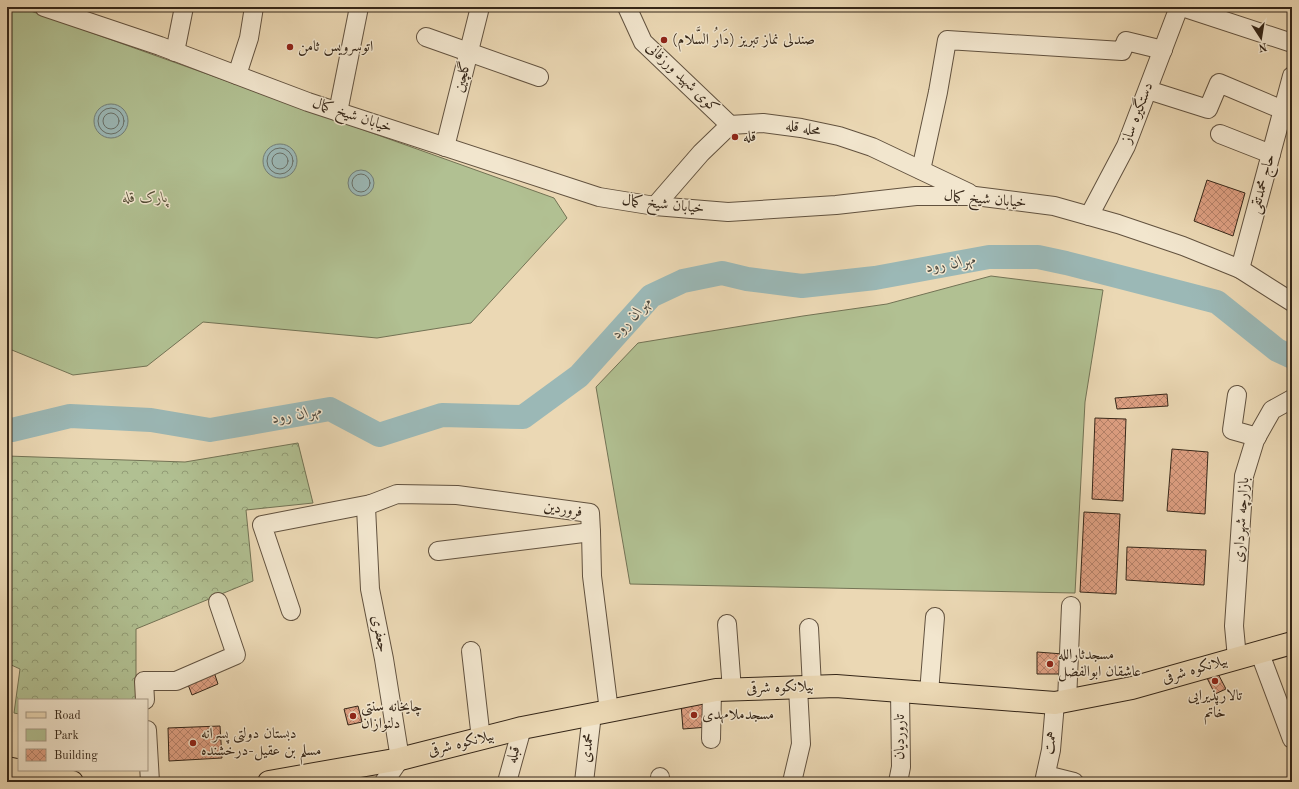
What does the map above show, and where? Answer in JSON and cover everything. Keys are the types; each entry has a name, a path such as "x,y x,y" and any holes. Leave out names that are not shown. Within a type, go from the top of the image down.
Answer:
{"main road":[{"name":"بیلانکوه شرقی","path":"269,782 296,779 400,759 522,728 722,691 836,686 929,694 1061,702 1132,688 1259,651 1292,643"},
{"path":"7,768 18,770"},
{"path":"21,771 72,782"}],"street":[{"name":"خیابان شیخ کمال","path":"44,7 175,52 338,112 599,197 655,206 728,212 836,205 916,196 974,196 1054,206 1118,224 1183,246 1240,269 1292,302"},
{"path":"175,52 184,7"},
{"path":"237,75 249,38 254,7"},
{"path":"338,112 359,7"},
{"name":"گلچین","path":"445,147 480,7"},
{"name":"کوی شهید ورزفانی","path":"628,7 643,42 730,125"},
{"name":"دستگیره ساز","path":"1089,216 1126,146 1179,7"},
{"path":"1182,7 1292,43"},
{"path":"426,37 539,77"},
{"path":"921,170 938,92 947,40 1122,51 1126,41 1163,50"},
{"name":"حاج محمدتقی","path":"1240,269 1271,154 1285,116 1292,76"},
{"path":"1148,90 1208,110 1219,83 1285,116"},
{"name":"محله قله","path":"730,125 763,123 801,128 839,136 872,147 974,196"},
{"path":"655,206 701,153 730,125"},
{"path":"1220,134 1271,154"},
{"path":"1237,395 1232,430 1257,437"},
{"name":"بازارچه شهرداری","path":"1237,658 1234,626 1244,476 1257,437 1272,410 1292,399"},
{"name":"فروردین","path":"368,506 396,494 457,495 590,513 600,713"},
{"path":"291,611 262,525 368,506"},
{"name":"جعفری","path":"368,506 370,590 384,659 400,759"},
{"path":"438,551 591,532"},
{"path":"145,699 144,681 176,681 236,655 218,602"},
{"name":"همت","path":"1045,778 1061,702 1071,606"},
{"path":"929,694 935,617"},
{"path":"711,739 722,691 727,624"},
{"path":"792,782 801,744 809,628"},
{"path":"471,651 481,739"},
{"path":"1259,651 1292,739"},
{"name":"تاروردیان","path":"898,782 901,767 900,691"},
{"name":"محمدی","path":"584,782 600,713"},
{"name":"قبله","path":"507,782 522,728"},
{"path":"148,747 150,782"},
{"path":"384,782 400,759"},
{"path":"1045,778 1074,782"}],"green space":[{"name":"پارک قله","path":"7,8 28,10 554,198 567,218 471,323 377,338 203,322 147,366 73,375 7,348"},
{"path":"991,276 1103,290 1085,402 1075,593 630,584 596,387 638,343 887,304"},
{"path":"298,443 313,503 246,510 253,581 136,629 136,699 18,699 18,714 14,713 20,669 7,663 7,456 185,462"}],"water":[{"path":"111,104 123,109 128,121 123,133 111,138 99,133 94,121 99,109"},
{"path":"280,144 292,149 297,161 292,173 280,178 268,173 263,161 268,149"},
{"path":"361,170 370,174 374,183 370,192 361,196 352,192 348,183 352,174"}],"building":[{"path":"1207,180 1245,193 1233,236 1194,221"},
{"path":"1167,394 1168,406 1117,409 1115,398"},
{"path":"1095,418 1126,419 1123,501 1092,499"},
{"path":"1172,449 1208,452 1205,514 1167,511"},
{"path":"1084,512 1120,514 1116,594 1080,592"},
{"path":"1127,547 1206,550 1204,585 1126,580"},
{"name":"مسجدثارالله عاشقان ابوالفضل","path":"1037,652 1063,654 1062,674 1037,674"},
{"name":"تالارپذیرایی خاتم","path":"1215,668 1226,689 1215,694 1204,672"},
{"path":"214,672 218,684 192,695 187,682"},
{"name":"مسجدملامهدی","path":"707,701 708,727 683,729 681,704"},
{"name":"چایخانه سنتی دلنوازان","path":"358,706 362,722 348,725 344,709"},
{"path":"220,726 222,758 169,761 168,728"}],"waterway":[{"name":"مهران رود","path":"7,429 12,430 70,416 151,420 210,430 330,409 379,435 442,415 523,417 579,376 651,296 683,281 722,273 747,279 802,286 875,278 989,257 1038,257 1217,302 1277,350 1292,357"}],"place":[{"name":"صندلی نماز تبریز (دَارُ السَّلام)","path":"664,40"},
{"name":"اتوسرویس ثامن","path":"290,47"},
{"name":"قله","path":"735,137"},
{"name":"مسجدثارالله عاشقان ابوالفضل","path":"1050,664"},
{"name":"تالارپذیرایی خاتم","path":"1215,681"},
{"name":"مسجدملامهدی","path":"694,715"},
{"name":"چایخانه سنتی دلنوازان","path":"353,716"},
{"name":"دبستان دولتی پسرانه مسلم بن عقیل-درخشنده","path":"193,743"}]}
